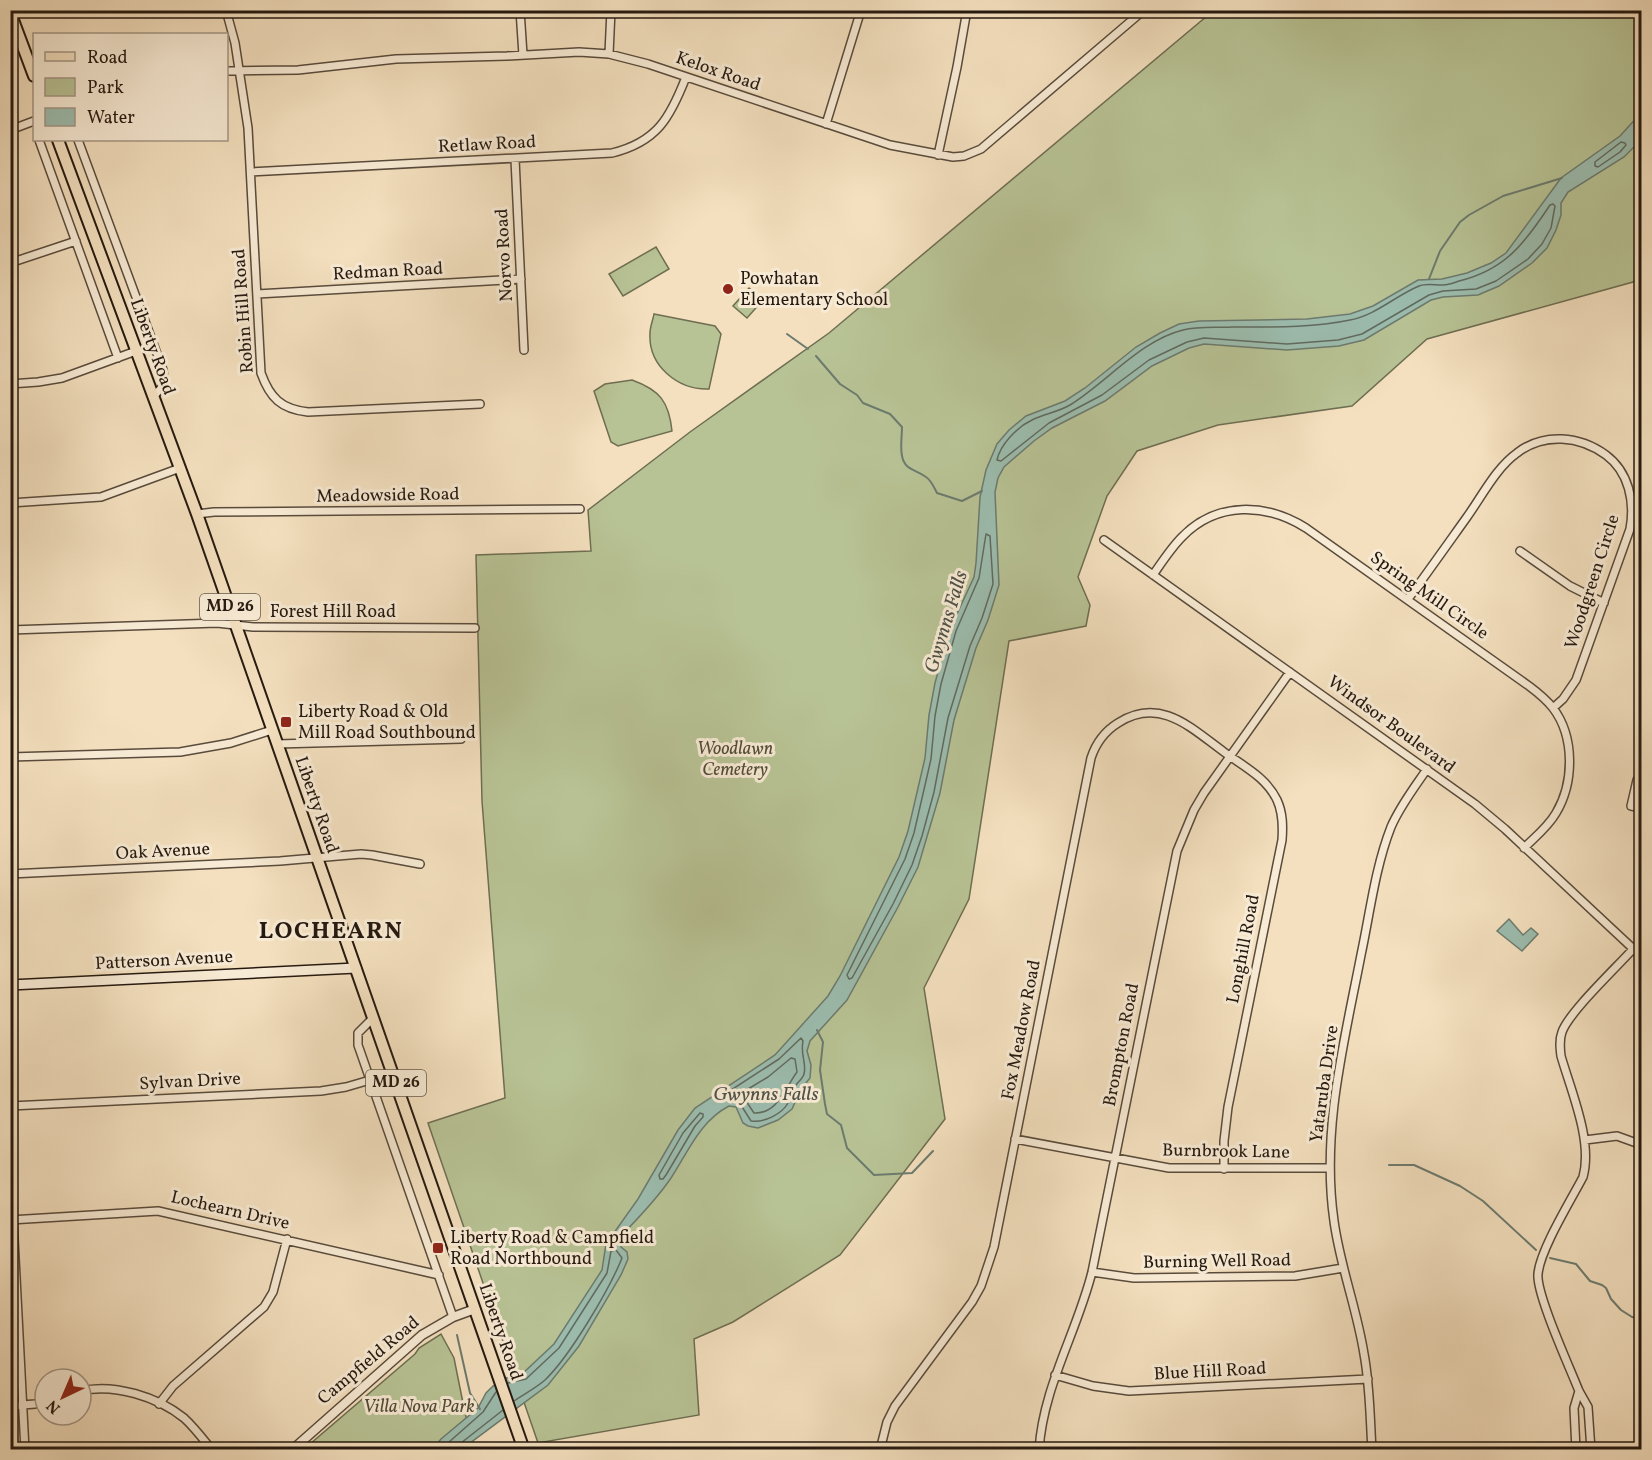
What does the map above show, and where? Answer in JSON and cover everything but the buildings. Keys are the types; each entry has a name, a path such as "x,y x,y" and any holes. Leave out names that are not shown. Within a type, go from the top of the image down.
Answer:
{"main road":[{"path":"10,12 33,73"},
{"name":"Liberty Road","path":"58,141 197,514 524,1449"},
{"name":"Patterson Avenue","path":"10,985 356,968"}],"street":[{"name":"Robin Hill Road","path":"226,10 231,26 248,128 261,373 271,394 289,409 308,412 480,404"},
{"path":"520,10 523,55"},
{"path":"609,54 611,10"},
{"path":"826,124 861,10"},
{"path":"938,155 967,10"},
{"name":"Kelox Road","path":"228,71 298,70 396,58 579,52 609,54 686,77 890,145 938,155 964,156 981,149 1144,10"},
{"name":"Retlaw Road","path":"251,172 612,153 642,142 663,125 686,77"},
{"path":"10,130 33,123"},
{"path":"39,141 118,358"},
{"path":"78,141 163,370 164,385 153,397"},
{"name":"Norvo Road","path":"515,159 524,351"},
{"path":"10,263 76,241"},
{"name":"Redman Road","path":"257,294 521,279"},
{"path":"10,384 62,378 136,351"},
{"name":"Woodgreen Circle","path":"1408,599 1507,462 1528,446 1543,440 1559,438 1586,443 1611,459 1620,469 1631,494 1633,505 1630,529 1576,680 1563,699 1553,708"},
{"path":"10,503 100,497 180,468"},
{"name":"Meadowside Road","path":"197,514 580,509"},
{"name":"Spring Mill Circle","path":"1154,575 1182,537 1204,520 1236,510 1261,510 1283,515 1301,524 1529,686 1553,708 1569,752 1567,786 1562,803 1554,816 1524,848"},
{"name":"Windsor Boulevard","path":"1104,540 1490,816 1641,957"},
{"path":"1520,551 1570,586 1604,603"},
{"name":"Forest Hill Road","path":"10,630 217,623 475,628"},
{"name":"Brompton Road","path":"1040,1449 1043,1419 1055,1375 1079,1317 1092,1272 1177,851 1194,810 1290,672"},
{"name":"Fox Meadow Road","path":"880,1449 887,1422 895,1406 961,1319 981,1286 994,1247 1092,758 1099,741 1125,718 1144,712 1154,712 1183,722 1230,756"},
{"path":"10,757 180,752 231,743 272,730"},
{"path":"277,744 461,740"},
{"name":"Longhill Road","path":"1224,1169 1224,1141 1228,1107 1282,840 1282,814 1272,791 1255,773 1230,756"},
{"name":"Yataruba Drive","path":"1372,1449 1368,1379 1334,1220 1330,1168 1335,1089 1380,861 1392,825 1427,769"},
{"path":"1641,776 1637,780 1631,806 1641,808"},
{"name":"Oak Avenue","path":"10,874 372,855 420,864"},
{"path":"1591,1449 1588,1407 1579,1391 1541,1292 1538,1275 1544,1254 1583,1177 1586,1164 1585,1140 1561,1056 1562,1032 1572,1016 1633,949"},
{"path":"373,1018 360,1030 357,1038 453,1317"},
{"name":"Sylvan Drive","path":"10,1107 321,1091 370,1080"},
{"path":"1585,1140 1617,1136 1641,1145"},
{"name":"Burnbrook Lane","path":"1015,1139 1169,1168 1330,1168"},
{"path":"10,1162 25,1449"},
{"name":"Lochearn Drive","path":"12,1220 158,1211 439,1275"},
{"path":"159,1404 172,1386 264,1307 273,1292 287,1239"},
{"name":"Burning Well Road","path":"1092,1272 1134,1278 1282,1276 1343,1268"},
{"name":"Campfield Road","path":"292,1449 422,1335 453,1317 475,1309"},
{"name":"Blue Hill Road","path":"1055,1375 1093,1386 1129,1391 1368,1379"},
{"path":"93,1390 123,1391 159,1404 185,1420 212,1449"},
{"path":"1576,1449 1574,1408 1579,1391"},
{"path":"10,1406 33,1404"}],"green space":[{"name":"Woodlawn Cemetery","path":"1213,11 1641,11 1642,271 1633,282 1427,339 1352,406 1218,425 1137,451 1107,496 1078,577 1090,605 1086,626 1009,641 969,899 924,988 945,1119 840,1255 733,1322 694,1339 699,1415 538,1443 428,1123 505,1098 482,801 476,555 591,551 588,510 690,432 829,333"},
{"path":"656,247 669,269 623,296 609,274"},
{"path":"749,288 763,300 747,318 733,306"},
{"path":"654,314 715,326 721,334 709,389 686,385 667,374 660,365 651,345 650,331"},
{"path":"632,380 650,388 661,398 671,421 672,431 618,446 611,442 594,391 605,384"},
{"name":"Villa Nova Park","path":"441,1334 454,1358 473,1441 463,1449 303,1450 415,1354 419,1348"}],"water":[{"name":"Gwynns Falls","path":"1641,113 1641,140 1624,157 1568,192 1561,203 1561,215 1547,248 1532,263 1499,286 1478,295 1431,300 1364,340 1339,346 1287,350 1204,344 1189,348 1152,366 1105,401 1052,428 1004,467 998,478 995,492 999,585 976,648 954,720 940,793 918,867 847,1000 810,1041 807,1051 811,1065 810,1078 801,1089 792,1109 778,1120 758,1128 743,1123 736,1107 729,1106 710,1120 660,1193 622,1235 621,1247 627,1252 628,1259 621,1275 579,1346 548,1385 462,1449 432,1450 441,1439 478,1408 486,1393 493,1386 506,1378 522,1374 554,1344 602,1270 606,1244 638,1199 678,1130 695,1108 775,1055 828,996 840,976 899,857 908,831 925,758 935,683 950,629 974,577 980,497 986,470 997,444 1009,430 1026,416 1065,401 1136,347 1179,324 1199,321 1307,319 1350,314 1373,306 1418,280 1442,279 1467,273 1491,263 1506,253 1561,178 1620,136"},
{"path":"1509,919 1523,935 1531,928 1538,934 1522,951 1497,931"}],"waterway":[{"path":"1429,279 1440,251 1460,222 1469,215 1503,196 1562,178"},
{"path":"787,334 808,349"},
{"path":"816,356 840,384 857,395 863,403 890,414 902,427 903,461 908,467 928,478 937,493 962,501 982,491"},
{"path":"817,1030 823,1042 820,1070 827,1114 841,1125 847,1148 874,1175 912,1173 933,1151"},
{"path":"1389,1165 1414,1165 1460,1186 1483,1201 1536,1250"},
{"path":"1550,1258 1576,1264 1590,1281 1606,1288 1611,1299 1621,1310 1632,1317 1642,1319"},
{"path":"457,1335 470,1393 480,1409"}],"place":[{"name":"Powhatan Elementary School","path":"728,289"},
{"name":"Liberty Road & Old Mill Road Southbound","path":"286,722"},
{"name":"Liberty Road & Campfield Road Northbound","path":"438,1248"}],"district":[{"name":"LOCHEARN","path":"331,932"}]}
